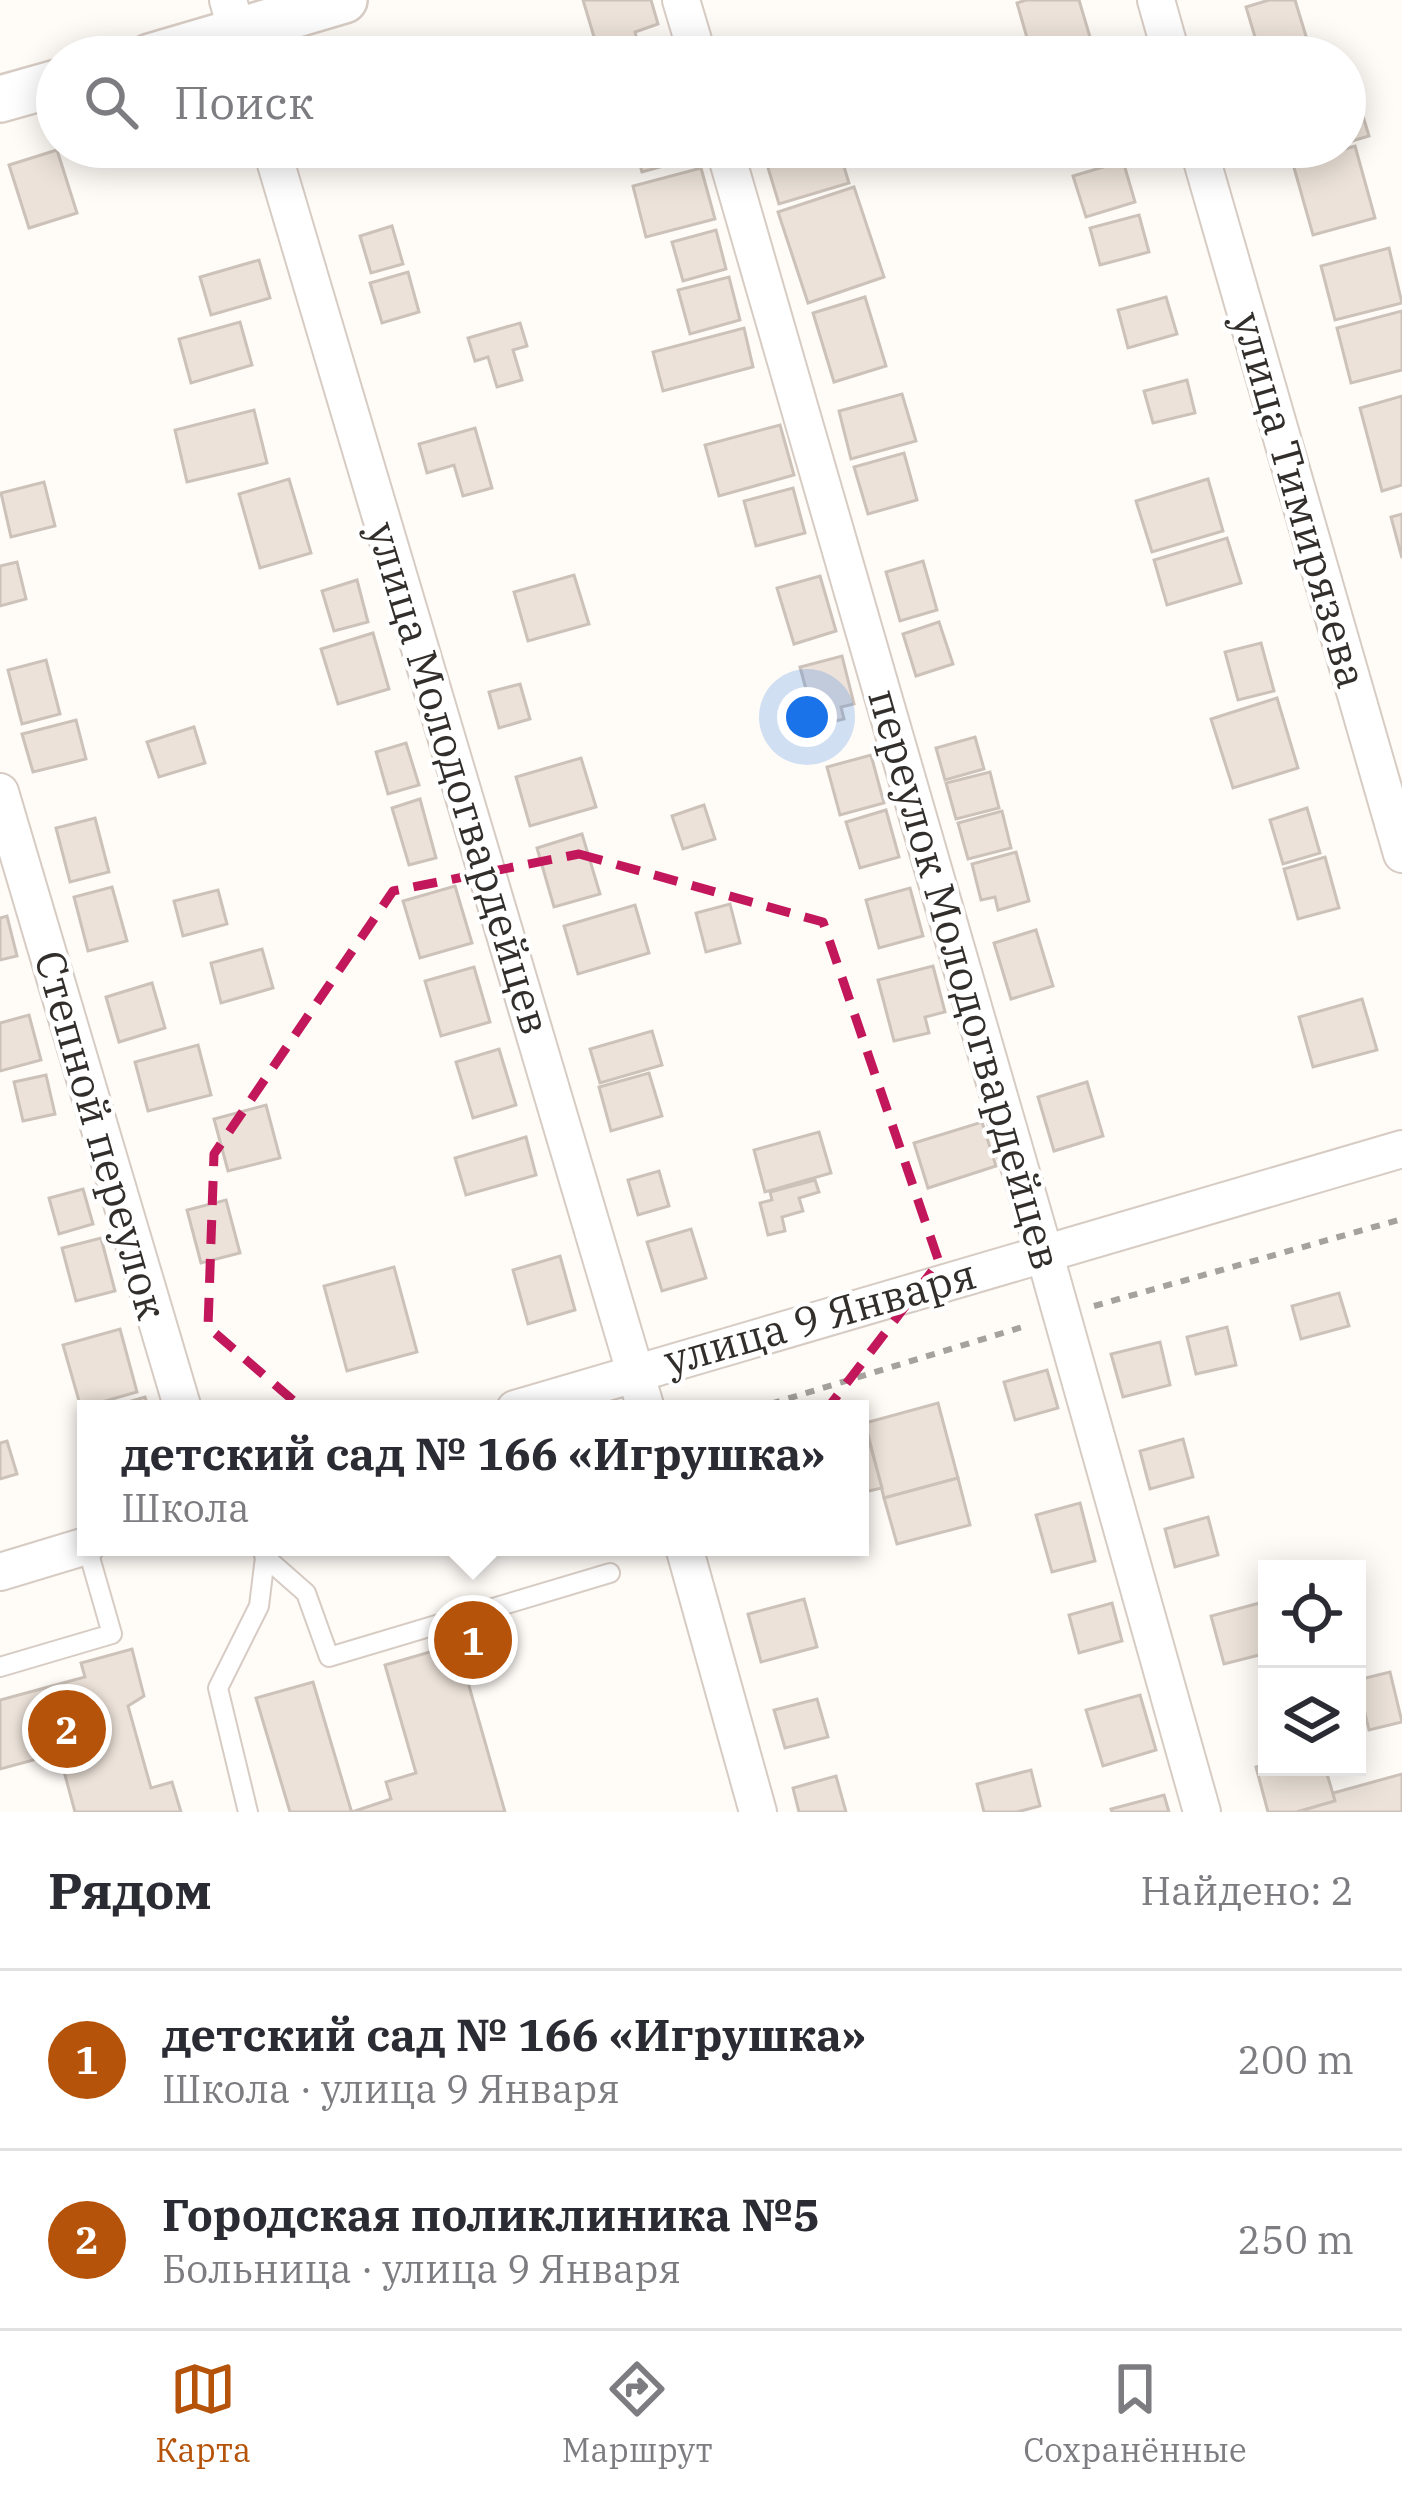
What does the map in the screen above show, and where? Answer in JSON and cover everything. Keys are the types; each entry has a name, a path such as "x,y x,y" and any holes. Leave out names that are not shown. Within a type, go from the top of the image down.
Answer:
{"street":[{"path":"237,30 344,0"},
{"path":"681,0 692,36"},
{"path":"1156,0 1166,36"},
{"path":"0,99 36,89"},
{"name":"улица Молодогвардейцев","path":"277,168 643,1400"},
{"name":"переулок Молодогвардейцев","path":"730,168 1202,1812"},
{"name":"улица Тимирязева","path":"1204,168 1402,854"},
{"name":"Степной переулок","path":"0,792 180,1400"},
{"name":"улица 9 Января","path":"543,1400 1402,1149"},
{"path":"0,1572 77,1549"},
{"path":"687,1556 758,1812"}],"lane":[{"path":"0,1667 112,1634 89,1556"},
{"path":"248,1812 218,1688 259,1606 263,1556"},
{"path":"267,1556 306,1593 329,1657 610,1573"}],"path":[{"path":"1317,1243 1402,1219"}],"highlighted area":[{"path":"579,854 823,922 939,1262 728,1539 439,1526 208,1327 214,1154 393,891"}],"building":[{"path":"583,0 651,0 658,24 635,32 636,36 594,36"},
{"path":"1079,0 1090,36 1027,36 1017,3"},
{"path":"1269,0 1295,0 1306,36 1255,36 1246,7"},
{"path":"36,157 36,168 63,168 77,213 29,228 9,165"},
{"path":"701,168 715,219 646,237 633,186"},
{"path":"768,168 844,168 849,183 779,204"},
{"path":"1100,168 1125,168 1135,202 1086,217 1073,176"},
{"path":"1294,168 1361,168 1375,218 1313,235"},
{"path":"854,187 884,277 808,303 778,212"},
{"path":"1139,215 1149,252 1100,265 1090,228"},
{"path":"392,226 403,264 371,273 360,236"},
{"path":"716,230 726,269 683,281 672,242"},
{"path":"1389,248 1402,303 1335,320 1321,266"},
{"path":"259,260 270,298 211,315 200,277"},
{"path":"408,272 419,312 382,323 370,283"},
{"path":"729,277 740,320 690,334 678,290"},
{"path":"865,297 886,366 834,382 813,313"},
{"path":"1166,297 1177,334 1128,348 1118,310"},
{"path":"1402,311 1402,370 1351,383 1337,328"},
{"path":"240,322 252,365 191,383 179,339"},
{"path":"520,323 527,346 513,350 522,380 497,387 488,357 475,361 468,338"},
{"path":"744,328 753,367 663,391 653,352"},
{"path":"1187,380 1195,413 1153,423 1144,391"},
{"path":"902,394 916,441 851,459 839,411"},
{"path":"1402,396 1402,485 1382,491 1360,408"},
{"path":"254,410 267,463 187,482 175,430"},
{"path":"780,425 794,475 719,496 705,445"},
{"path":"475,428 492,488 463,496 454,465 427,473 419,444"},
{"path":"904,453 917,500 868,514 854,467"},
{"path":"289,479 311,553 260,568 239,494"},
{"path":"1208,479 1223,531 1152,552 1136,501"},
{"path":"44,482 55,526 11,537 1,493"},
{"path":"793,488 805,533 756,546 744,501"},
{"path":"1402,514 1402,558 1391,517"},
{"path":"1227,538 1241,583 1167,605 1154,560"},
{"path":"923,561 937,610 900,621 886,572"},
{"path":"17,562 26,599 0,606 0,566"},
{"path":"574,575 589,624 528,641 514,592"},
{"path":"820,576 836,631 794,644 777,588"},
{"path":"357,580 368,622 334,631 322,591"},
{"path":"939,622 953,664 916,676 903,634"},
{"path":"373,633 389,689 338,704 321,649"},
{"path":"1261,643 1274,691 1238,700 1225,652"},
{"path":"842,656 854,704 841,707 844,719 816,726 800,667"},
{"path":"46,660 60,714 22,724 8,670"},
{"path":"520,684 530,719 499,728 489,692"},
{"path":"1277,698 1298,768 1233,788 1211,719"},
{"path":"76,720 86,759 33,772 22,734"},
{"path":"194,727 205,763 159,777 147,742"},
{"path":"975,737 984,769 945,780 936,748"},
{"path":"406,743 419,785 388,794 376,752"},
{"path":"871,755 884,803 840,815 827,767"},
{"path":"581,758 596,807 530,826 516,777"},
{"path":"990,772 999,808 956,819 946,783"},
{"path":"420,799 436,858 409,865 392,808"},
{"path":"704,805 715,839 683,849 672,816"},
{"path":"1307,808 1320,853 1283,864 1270,820"},
{"path":"886,810 899,857 860,868 846,822"},
{"path":"1002,811 1011,848 968,859 958,823"},
{"path":"95,818 109,872 70,882 56,828"},
{"path":"582,834 600,894 554,907 537,848"},
{"path":"1016,852 1029,901 998,910 995,897 981,900 972,864"},
{"path":"1325,857 1339,908 1298,919 1284,869"},
{"path":"455,886 472,943 420,958 403,901"},
{"path":"112,887 127,941 88,951 74,897"},
{"path":"910,888 923,936 879,948 866,900"},
{"path":"218,890 227,924 183,936 174,901"},
{"path":"730,904 740,943 706,952 696,913"},
{"path":"635,905 649,953 578,974 564,926"},
{"path":"7,916 17,956 0,960 0,918"},
{"path":"1036,930 1053,986 1011,999 994,943"},
{"path":"262,949 273,988 221,1003 211,963"},
{"path":"933,966 945,1012 925,1017 929,1033 894,1041 878,980"},
{"path":"474,967 490,1022 441,1036 425,981"},
{"path":"152,983 165,1028 119,1042 106,997"},
{"path":"1362,999 1377,1050 1313,1067 1299,1017"},
{"path":"29,1015 41,1060 0,1071 0,1023"},
{"path":"652,1031 662,1065 600,1083 590,1049"},
{"path":"198,1045 211,1095 148,1111 135,1062"},
{"path":"499,1049 516,1105 473,1118 456,1062"},
{"path":"649,1073 662,1116 611,1131 599,1087"},
{"path":"46,1075 55,1114 23,1121 14,1082"},
{"path":"1087,1082 1103,1136 1054,1151 1038,1097"},
{"path":"266,1105 280,1158 228,1171 214,1119"},
{"path":"982,1122 996,1166 928,1188 914,1143"},
{"path":"819,1132 831,1173 765,1192 754,1150"},
{"path":"526,1137 536,1175 466,1195 455,1158"},
{"path":"659,1171 669,1206 638,1215 628,1180"},
{"path":"815,1180 819,1192 799,1198 803,1211 782,1217 785,1231 768,1235 760,1203 772,1200 770,1192"},
{"path":"83,1189 93,1224 59,1234 49,1198"},
{"path":"226,1200 240,1253 201,1263 187,1210"},
{"path":"691,1229 706,1278 662,1291 647,1242"},
{"path":"101,1238 115,1291 76,1301 62,1248"},
{"path":"560,1256 575,1310 528,1324 513,1270"},
{"path":"394,1267 417,1352 347,1371 324,1286"},
{"path":"1339,1293 1349,1326 1301,1339 1292,1306"},
{"path":"1227,1327 1236,1365 1196,1374 1187,1337"},
{"path":"120,1329 137,1392 109,1400 79,1400 63,1345"},
{"path":"1160,1342 1170,1385 1123,1397 1111,1354"},
{"path":"1047,1370 1058,1408 1015,1420 1004,1382"},
{"path":"938,1403 958,1478 884,1498 869,1422"},
{"path":"1183,1439 1193,1477 1150,1489 1140,1451"},
{"path":"869,1440 882,1488 869,1491"},
{"path":"7,1441 17,1474 0,1479 0,1443"},
{"path":"958,1478 970,1525 897,1544 884,1498"},
{"path":"1080,1503 1095,1561 1052,1572 1036,1515"},
{"path":"1208,1517 1218,1555 1175,1567 1165,1529"},
{"path":"804,1599 817,1647 761,1662 748,1614"},
{"path":"1112,1603 1122,1641 1079,1653 1069,1615"},
{"path":"1258,1603 1258,1655 1224,1664 1211,1616"},
{"path":"457,1644 505,1812 352,1812 391,1799 386,1782 416,1773 385,1665"},
{"path":"132,1649 144,1696 128,1706 151,1788 172,1782 181,1812 75,1812 59,1753 0,1769 0,1700 85,1677 81,1663"},
{"path":"1390,1672 1402,1722 1369,1730 1366,1678"},
{"path":"313,1682 352,1812 290,1812 256,1698"},
{"path":"1140,1695 1156,1750 1103,1766 1086,1710"},
{"path":"817,1699 828,1737 785,1748 774,1710"},
{"path":"1031,1770 1040,1806 984,1812 977,1784"},
{"path":"1402,1774 1402,1812 1297,1812 1335,1801 1333,1793"},
{"path":"836,1776 846,1812 799,1812 793,1788"},
{"path":"1258,1776 1328,1776 1335,1801 1297,1812 1268,1812"},
{"path":"1164,1795 1169,1812 1111,1809"}],"place":[{"name":"детский сад № 166 «Игрушка»","path":"473,1640"},
{"name":"Городская поликлиника №5","path":"67,1729"}]}
